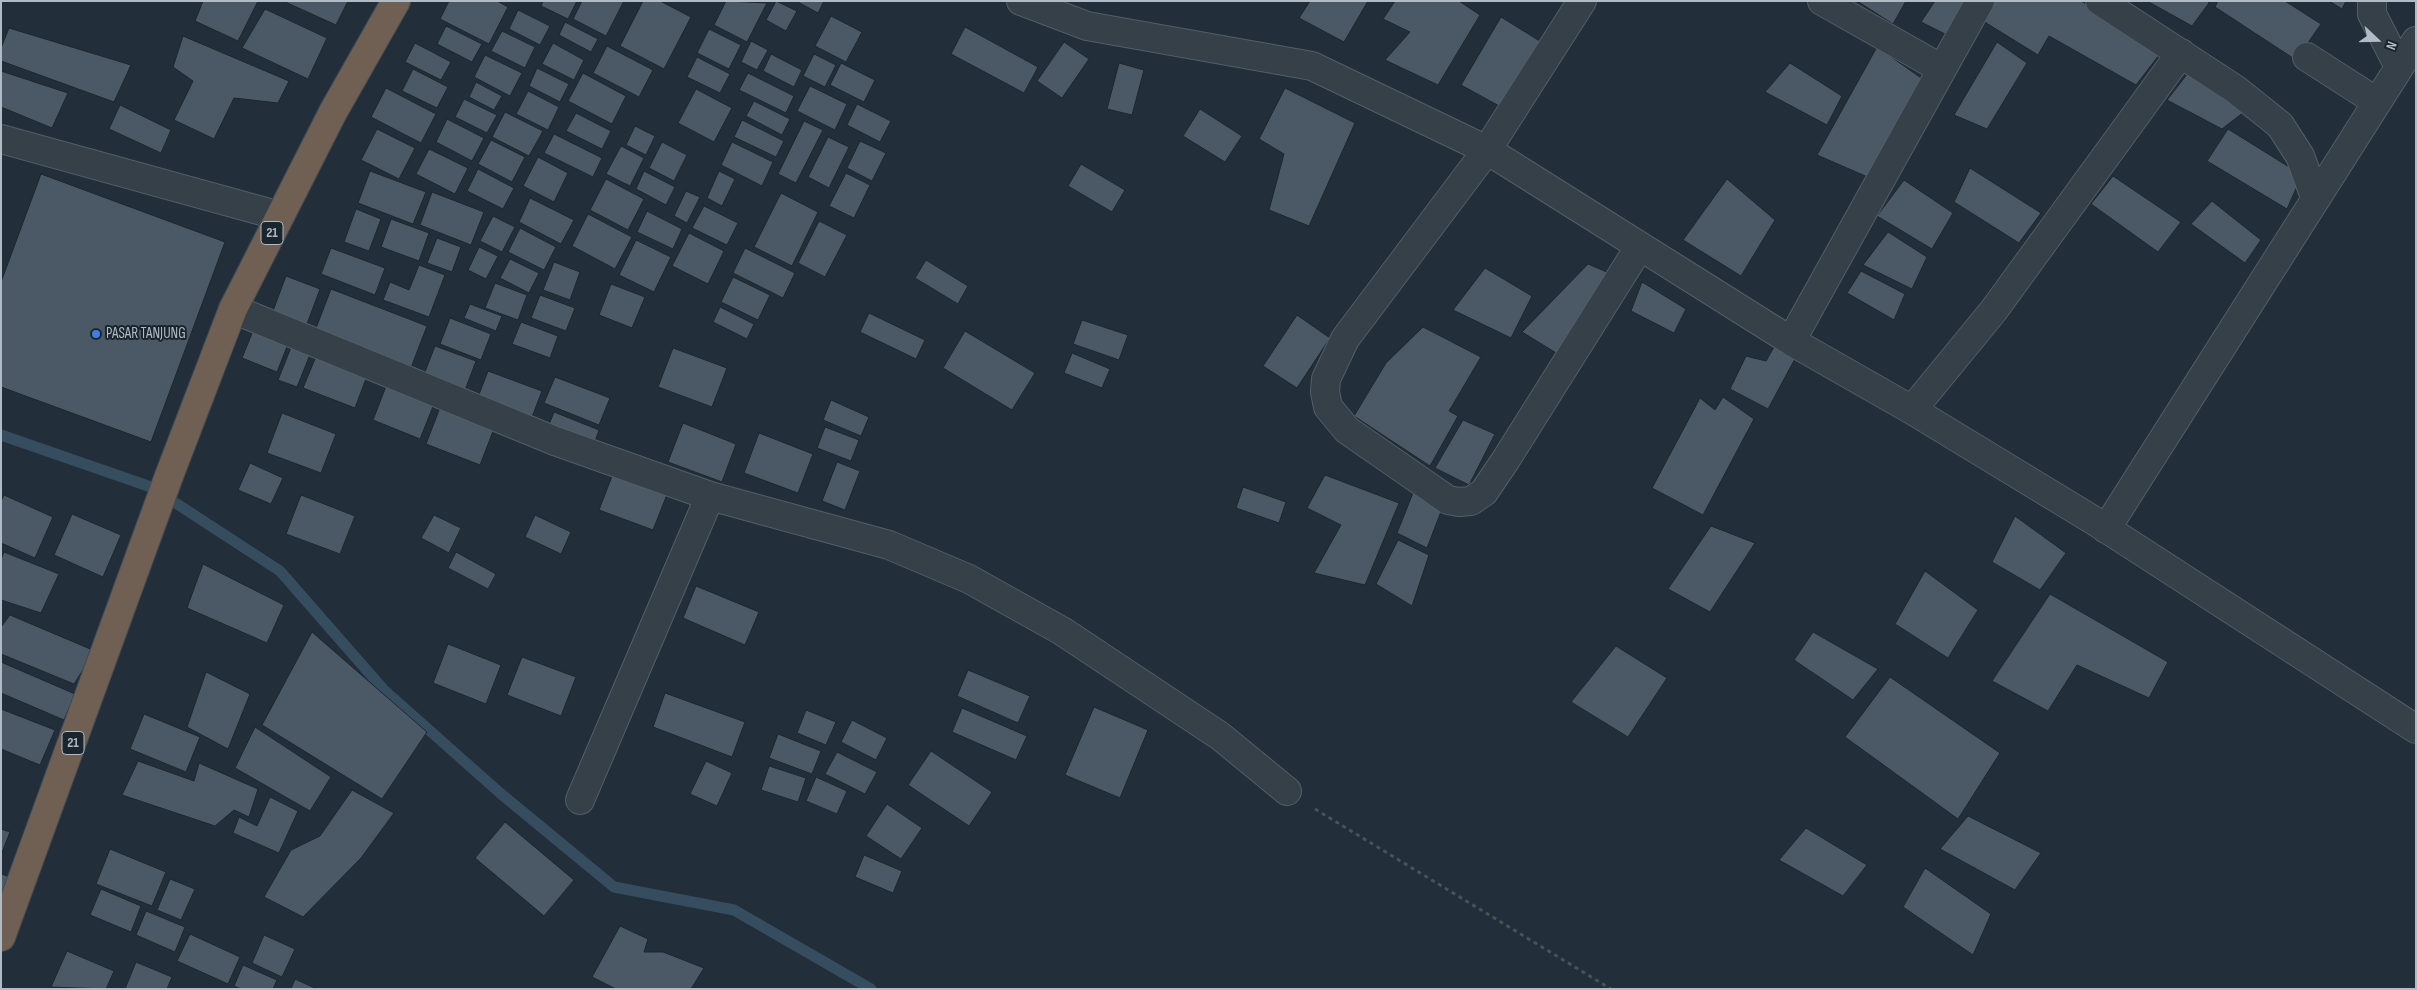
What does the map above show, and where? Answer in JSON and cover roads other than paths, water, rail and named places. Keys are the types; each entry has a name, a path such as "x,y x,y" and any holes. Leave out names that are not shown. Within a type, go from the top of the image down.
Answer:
{"highway":[{"name":"21","path":"1,937 169,476 233,309 333,112 396,1"}],"street":[{"path":"1020,1 1087,26 1312,66 1487,150 1790,341 1912,410 2106,529 2416,729"},
{"path":"1582,1 1487,150 1345,339 1326,379 1325,392 1328,407 1347,430 1448,500 1459,502 1471,501 1484,492 1640,246"},
{"path":"1822,1 1942,69"},
{"path":"1790,341 1980,1"},
{"path":"2100,1 2235,89 2280,125 2300,156 2315,197"},
{"path":"2372,1 2372,14 2399,67"},
{"path":"2106,529 2315,197 2416,41"},
{"path":"1912,410 1994,310 2181,53"},
{"path":"2307,57 2377,102"},
{"path":"1,139 280,216"},
{"path":"233,309 555,441 710,496 889,545 968,578 1062,631 1212,731 1287,791"},
{"path":"580,800 710,496"}],"waterway":[{"path":"1,435 151,487 280,571 384,690 500,793 614,887 734,910 871,989"}],"place":[{"name":"PASAR TANJUNG","path":"96,334"}]}
